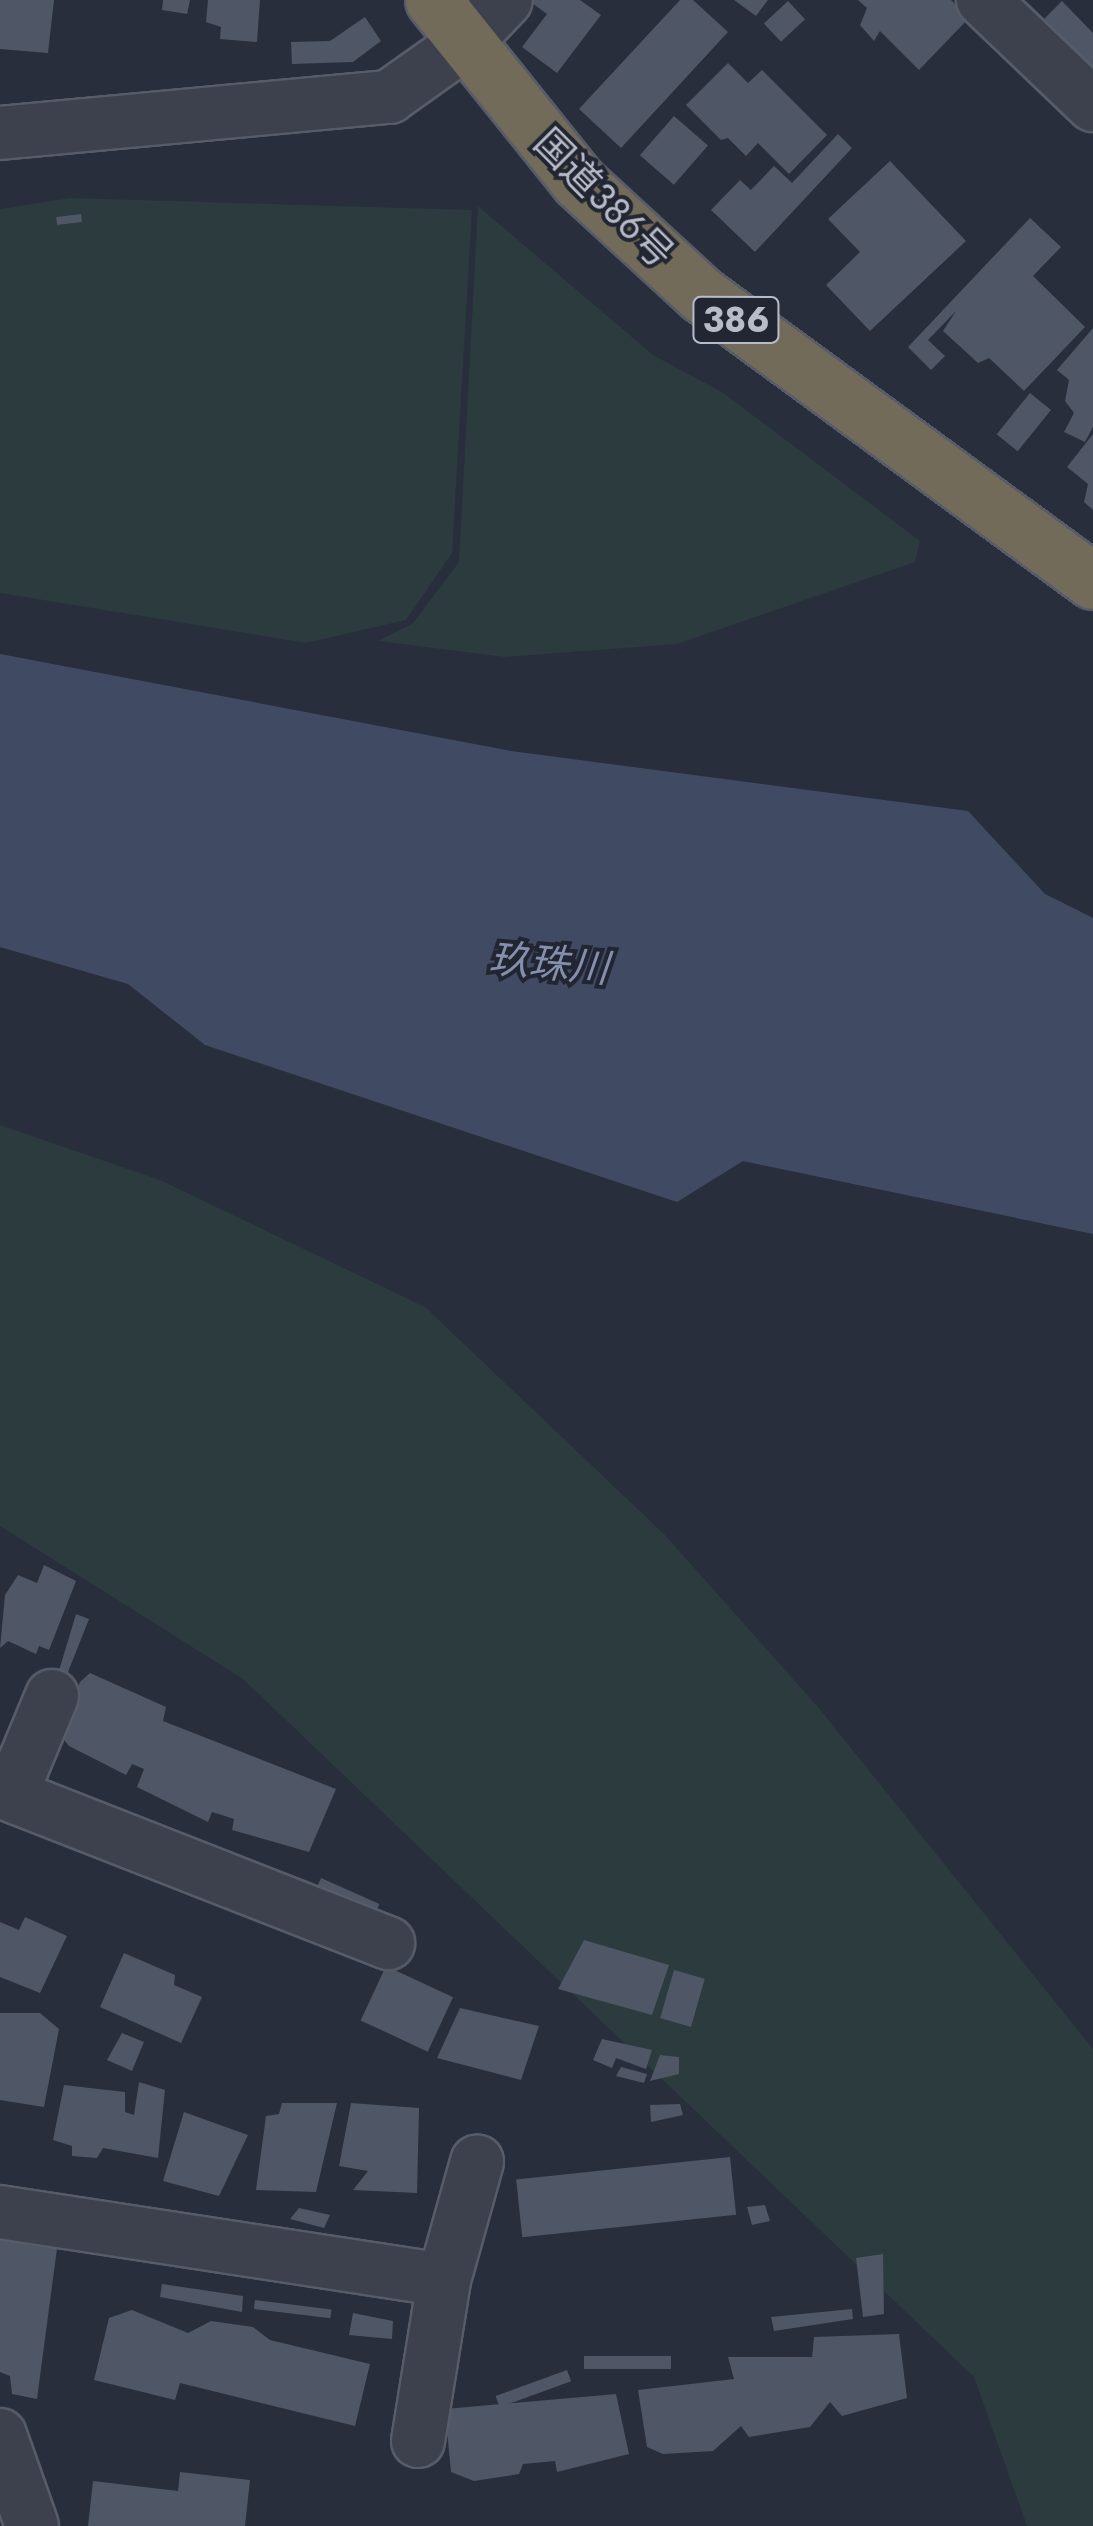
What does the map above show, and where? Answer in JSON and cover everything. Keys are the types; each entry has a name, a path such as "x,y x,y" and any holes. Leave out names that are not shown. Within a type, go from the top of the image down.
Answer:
{"highway":[{"name":"国道386号","path":"432,0 579,182 702,295 1093,581"}],"street":[{"path":"0,133 390,97 465,43 506,0"},
{"path":"983,0 1093,104"},
{"path":"52,1696 6,1792 388,1943"},
{"path":"418,2442 444,2280 477,2162"},
{"path":"0,2212 444,2280"},
{"path":"0,2435 32,2526"}],"shaded area":[{"path":"71,198 472,210 452,553 406,620 306,643 0,593 0,209"},
{"path":"478,206 653,355 722,392 920,541 915,562 677,644 505,657 378,641 413,623 459,562"},
{"path":"0,1125 160,1180 425,1307 664,1534 818,1707 1093,2049 1093,2526 1027,2526 974,2377 243,1679 0,1526"}],"water":[{"name":"玖珠川","path":"0,654 511,751 968,811 1045,894 1093,918 1093,1234 743,1161 677,1202 205,1045 128,984 0,947"}],"building":[{"path":"0,0 54,0 48,53 0,49"},
{"path":"163,0 190,0 187,14 162,10"},
{"path":"208,0 260,0 257,42 220,39 221,27 206,22"},
{"path":"528,0 580,0 601,15 557,73 522,47 547,14"},
{"path":"680,0 693,0 728,32 621,148 579,109"},
{"path":"734,0 768,0 756,16"},
{"path":"858,0 951,0 969,18 919,70 880,31 874,41 860,25 867,8"},
{"path":"788,1 805,19 781,42 764,24"},
{"path":"1062,1 1093,33 1093,74 1042,21"},
{"path":"365,17 381,41 353,62 292,64 291,42 330,41"},
{"path":"728,63 748,83 762,70 827,135 789,174 758,143 746,156 728,138 721,140 686,105"},
{"path":"674,116 708,146 674,185 640,155"},
{"path":"838,134 852,148 755,252 711,210 740,180 751,190 774,166 792,183"},
{"path":"890,161 966,241 870,331 826,285 860,252 828,219"},
{"path":"81,214 82,222 57,225 56,217"},
{"path":"1030,218 1061,247 1033,276 1085,327 1024,391 989,358 978,363 943,331 956,311 928,340 945,356 931,370 908,347"},
{"path":"1093,328 1093,427 1085,442 1064,432 1074,413 1065,401 1069,380 1057,370"},
{"path":"1030,393 1051,410 1018,451 997,434"},
{"path":"1093,434 1093,510 1084,502 1088,484 1067,467"},
{"path":"44,1565 76,1581 49,1650 39,1646 36,1654 8,1641 0,1648 5,1595 18,1575 37,1583"},
{"path":"76,1614 89,1619 66,1677 58,1674"},
{"path":"90,1673 166,1707 163,1721 336,1789 309,1852 232,1830 234,1819 212,1812 208,1822 137,1787 144,1769 132,1764 126,1775 69,1746 60,1735 80,1682"},
{"path":"321,1878 379,1904 373,1918 315,1892"},
{"path":"25,1917 67,1936 40,1993 0,1977 0,1922 19,1930"},
{"path":"584,1940 669,1965 652,2015 558,1989"},
{"path":"124,1953 175,1975 174,1985 202,1997 181,2043 100,2007"},
{"path":"386,1966 453,1997 428,2052 361,2020"},
{"path":"674,1970 705,1979 691,2027 660,2018"},
{"path":"460,2008 539,2026 521,2080 437,2058"},
{"path":"0,2013 40,2013 59,2029 44,2107 0,2100"},
{"path":"122,2033 144,2042 132,2071 107,2060"},
{"path":"602,2039 652,2050 646,2069 616,2058 612,2068 593,2060"},
{"path":"660,2055 679,2057 679,2074 650,2081"},
{"path":"621,2067 647,2074 644,2083 616,2076"},
{"path":"139,2082 165,2090 158,2158 103,2148 97,2158 72,2156 72,2146 53,2140 64,2085 125,2092 125,2112 134,2115"},
{"path":"282,2103 337,2103 316,2192 256,2190 266,2116 279,2114"},
{"path":"351,2103 419,2108 417,2193 353,2190 368,2171 339,2166"},
{"path":"680,2104 683,2115 651,2122 650,2105"},
{"path":"184,2112 248,2135 219,2196 163,2181"},
{"path":"730,2157 736,2215 522,2237 516,2179"},
{"path":"765,2205 770,2221 752,2225 747,2207"},
{"path":"299,2208 330,2215 324,2228 290,2219"},
{"path":"0,2231 58,2241 37,2399 12,2394 10,2376 0,2372"},
{"path":"883,2254 884,2314 863,2317 856,2258"},
{"path":"162,2284 243,2296 242,2312 160,2297"},
{"path":"255,2300 331,2309 330,2318 254,2309"},
{"path":"852,2309 853,2319 774,2331 771,2317"},
{"path":"132,2310 188,2333 211,2321 253,2327 270,2340 370,2364 355,2426 180,2383 175,2400 94,2380 109,2318"},
{"path":"353,2313 393,2321 392,2339 349,2335"},
{"path":"899,2334 907,2398 842,2416 830,2402 810,2427 749,2437 741,2426 713,2451 663,2454 647,2447 638,2390 734,2379 728,2357 812,2357 814,2337"},
{"path":"584,2356 671,2356 671,2369 584,2369"},
{"path":"567,2370 571,2381 500,2407 496,2396"},
{"path":"616,2394 629,2454 557,2472 555,2461 523,2464 519,2474 474,2481 451,2472 445,2409"},
{"path":"180,2472 250,2480 245,2526 88,2526 93,2481 178,2491"}]}
